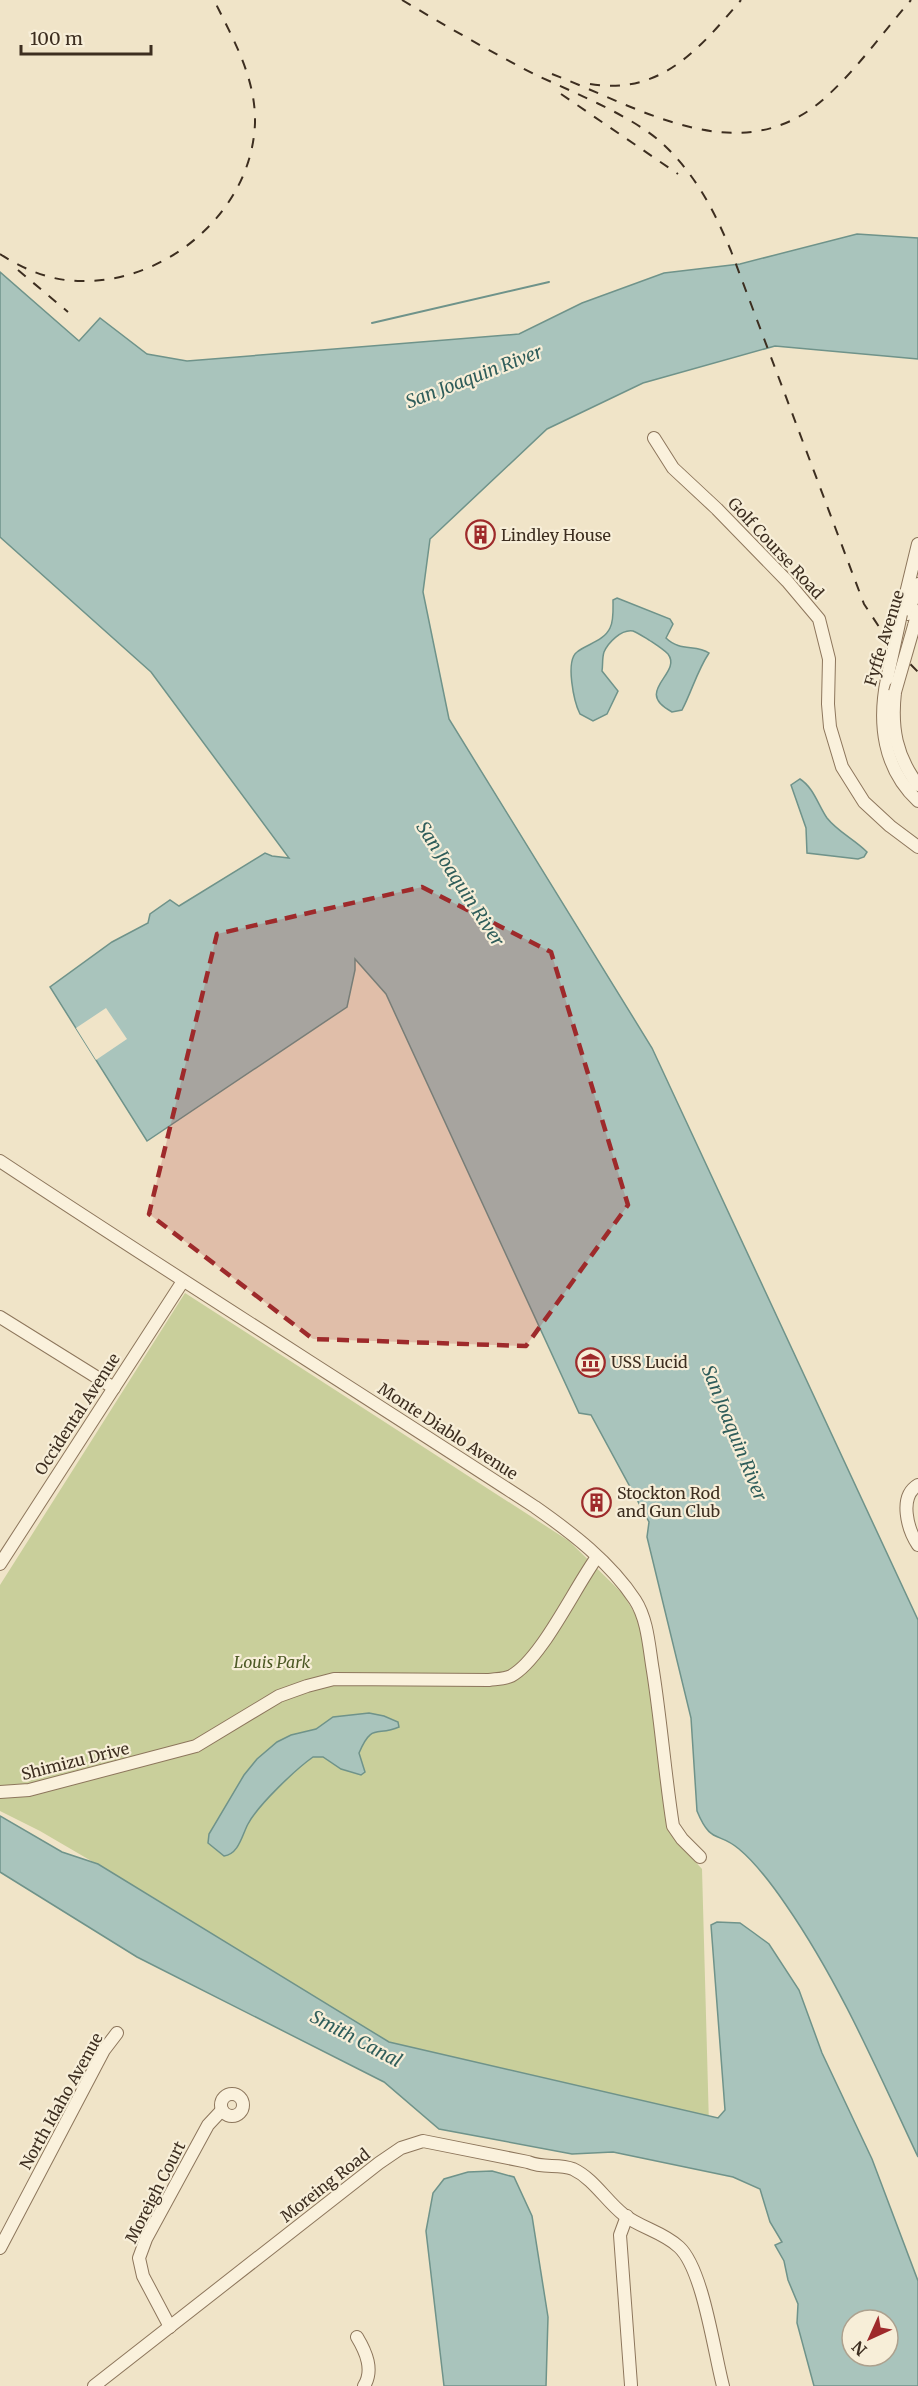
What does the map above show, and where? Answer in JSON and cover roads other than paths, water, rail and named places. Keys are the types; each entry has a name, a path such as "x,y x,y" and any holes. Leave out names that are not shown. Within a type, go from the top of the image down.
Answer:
{"street":[{"name":"Golf Course Road","path":"654,438 667,461 780,573 819,619 829,659 830,727 842,767 864,802 918,847"},
{"path":"889,685 907,620 918,544"},
{"name":"Fyffe Avenue","path":"918,584 882,704 884,740 897,774 918,801"},
{"name":"Fyffe Avenue","path":"907,620 918,611"},
{"name":"Fyffe Avenue","path":"889,685 896,742 902,761 918,785"},
{"name":"Monte Diablo Avenue","path":"0,1161 534,1507 567,1530 597,1557 636,1601 644,1621 658,1704 673,1826 700,1857"},
{"name":"Occidental Avenue","path":"0,1564 183,1281"},
{"path":"0,1317 114,1388"},
{"path":"918,1485 912,1489 907,1512 908,1523 918,1545"},
{"name":"Shimizu Drive","path":"0,1792 29,1790 196,1746 279,1696 316,1683 353,1678 454,1680 509,1677 522,1668 537,1652 597,1557"},
{"name":"North Idaho Avenue","path":"0,2248 104,2050 117,2033"},
{"name":"Moreigh Court","path":"170,2327 144,2276 139,2258 146,2239 208,2125 222,2110"},
{"name":"Moreing Road","path":"94,2386 379,2163 414,2142 434,2142 528,2162 540,2167 570,2168 584,2175 627,2217 674,2242 690,2262 698,2282 723,2386"},
{"path":"627,2217 620,2235 631,2385"},
{"path":"357,2337 363,2347 368,2365 369,2374 364,2386"}],"water":[{"name":"San Joaquin River","path":"857,234 918,238 918,359 775,346 643,383 547,429 430,539 423,592 449,719 652,1048 918,1620 918,2157 857,2028 806,1935 758,1868 732,1844 711,1833 702,1822 697,1811 691,1718 647,1537 649,1522 591,1415 579,1413 386,994 355,959 355,970 347,1007 147,1141 50,987 112,942 148,923 150,914 170,900 179,906 265,853 289,858 151,672 0,537 0,272 79,341 100,318 147,354 187,361 519,334 582,303 664,273 740,264"},
{"path":"617,598 670,619 673,624 666,638 671,642 709,653 682,710 672,712 661,704 657,697 657,690 669,669 671,661 668,654 641,635 628,631 616,637 603,654 602,671 618,691 607,714 593,721 580,714 572,682 573,657 577,652 600,639 610,628 613,600"},
{"path":"800,779 812,792 831,823 867,852 864,857 858,859 807,853 806,828 791,785"},
{"path":"369,1713 398,1722 399,1727 376,1732 368,1737 359,1753 365,1772 361,1775 341,1769 323,1757 313,1757 288,1778 260,1807 233,1852 224,1856 208,1843 209,1834 244,1775 257,1759 277,1742 291,1735 316,1729 333,1717"},
{"name":"Smith Canal","path":"0,1816 62,1852 98,1864 389,2042 718,2118 725,2110 711,1925 717,1922 740,1923 769,1944 799,1990 822,2053 872,2159 918,2281 918,2386 814,2386 797,2323 798,2304 788,2280 784,2261 775,2245 782,2242 770,2222 760,2189 733,2177 613,2152 572,2154 439,2129 384,2082 137,1957 0,1872"},
{"path":"492,2171 514,2177 532,2216 548,2317 546,2386 444,2386 426,2231 433,2193 444,2179 468,2172"}],"waterway":[{"path":"372,323 549,282"}],"railway":[{"path":"0,254 29,270 49,277 81,281 113,278 144,270 173,255 199,236 221,212 239,185 250,155 255,123 252,90 242,59 214,0"},
{"path":"402,0 517,65 602,105 636,124 663,144 685,168 718,221 731,251 864,604 889,642 918,672"},
{"path":"590,84 615,86 638,83 658,75 694,51 741,0"},
{"path":"552,74 655,117 690,127 725,133 760,131 793,120 826,97 860,62 911,0"},
{"path":"561,94 678,174"},
{"path":"18,270 68,312"}],"place":[{"name":"Lindley House","path":"480,535"},
{"name":"USS Lucid","path":"590,1362"},
{"name":"Stockton Rod and Gun Club","path":"596,1502"}],"park label":[{"name":"Louis Park","path":"272,1662"}]}
